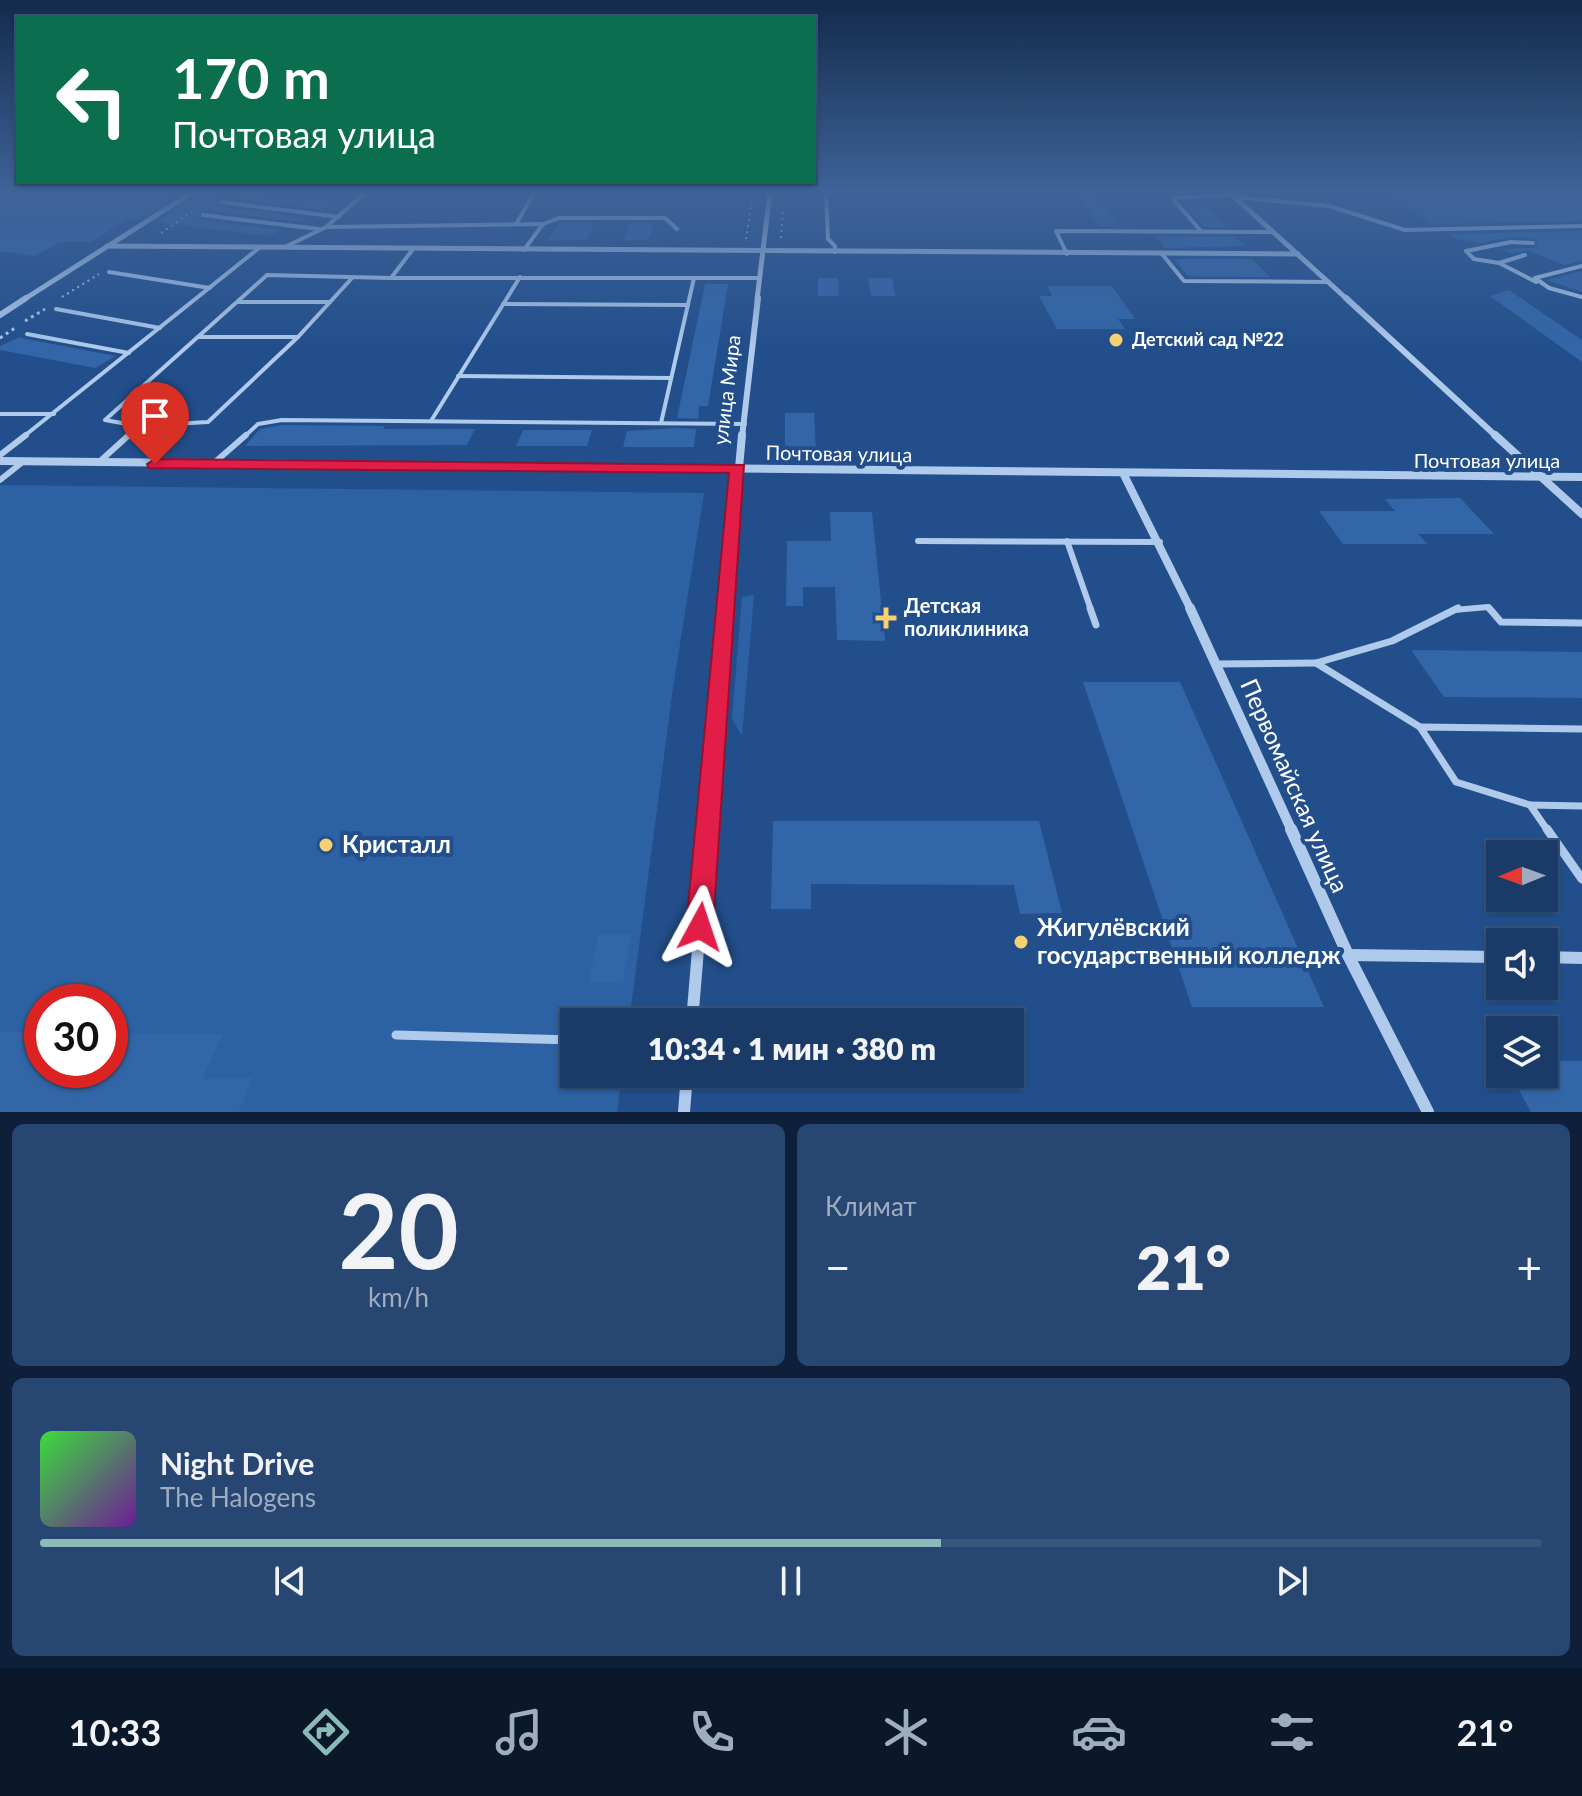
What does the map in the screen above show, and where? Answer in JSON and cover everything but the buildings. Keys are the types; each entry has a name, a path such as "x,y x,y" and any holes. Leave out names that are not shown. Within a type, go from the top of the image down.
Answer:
{"street":[{"path":"0,315 110,244"},
{"name":"улица Мира","path":"693,1008 738,469 764,244"},
{"path":"1287,244 1582,514"},
{"path":"107,246 1298,254"},
{"name":"Почтовая улица","path":"0,458 211,465 1582,477"},
{"name":"Первомайская улица","path":"1124,475 1160,542 1217,664 1348,955 1428,1112"},
{"path":"1348,955 1486,957"},
{"path":"1558,957 1582,958"},
{"path":"684,1112 686,1088"}],"lane":[{"path":"281,248 290,244"},
{"path":"524,250 528,244"},
{"path":"833,244 835,252"},
{"path":"1062,244 1067,254"},
{"path":"1502,244 1466,251 1474,259 1499,263 1536,282 1582,297"},
{"path":"0,458 259,248"},
{"path":"391,278 413,249"},
{"path":"1162,254 1184,281 1328,282"},
{"path":"1499,263 1509,257 1525,255"},
{"path":"1536,282 1535,278 1582,266"},
{"path":"108,270 210,288"},
{"path":"267,275 356,275 298,337 208,422 138,426 105,420 236,302 267,275"},
{"path":"431,421 520,277"},
{"path":"352,278 760,278"},
{"path":"661,423 694,278"},
{"path":"236,302 330,302"},
{"path":"503,304 688,305"},
{"path":"56,309 160,328"},
{"path":"27,334 129,353"},
{"path":"197,337 298,337"},
{"path":"458,376 671,378"},
{"path":"0,414 54,414"},
{"path":"211,465 258,424 282,420 745,424"},
{"path":"98,463 138,426"},
{"path":"0,480 24,461"},
{"path":"918,541 1160,542"},
{"path":"1067,541 1096,625"},
{"path":"1217,664 1316,663 1392,641 1460,607 1488,607 1501,622 1582,623"},
{"path":"1316,663 1420,727 1456,782 1530,805 1582,806"},
{"path":"1420,727 1582,729"},
{"path":"1530,805 1582,879"},
{"path":"396,1035 560,1040"}],"path":[{"path":"0,338 108,270"}],"shaded area":[{"name":"Кристалл","path":"0,485 704,493 673,688 631,1008 560,1008 560,1088 620,1088 617,1112 0,1112"},
{"path":"754,595 742,736 732,719 742,597"}],"place":[{"name":"Детский сад №22","path":"1116,340"},
{"name":"Детская поликлиника","path":"886,618"},
{"name":"Кристалл","path":"326,845"},
{"name":"Жигулёвский государственный колледж","path":"1021,942"}],"route":[{"path":"155,464 738,469 700,927"}]}
